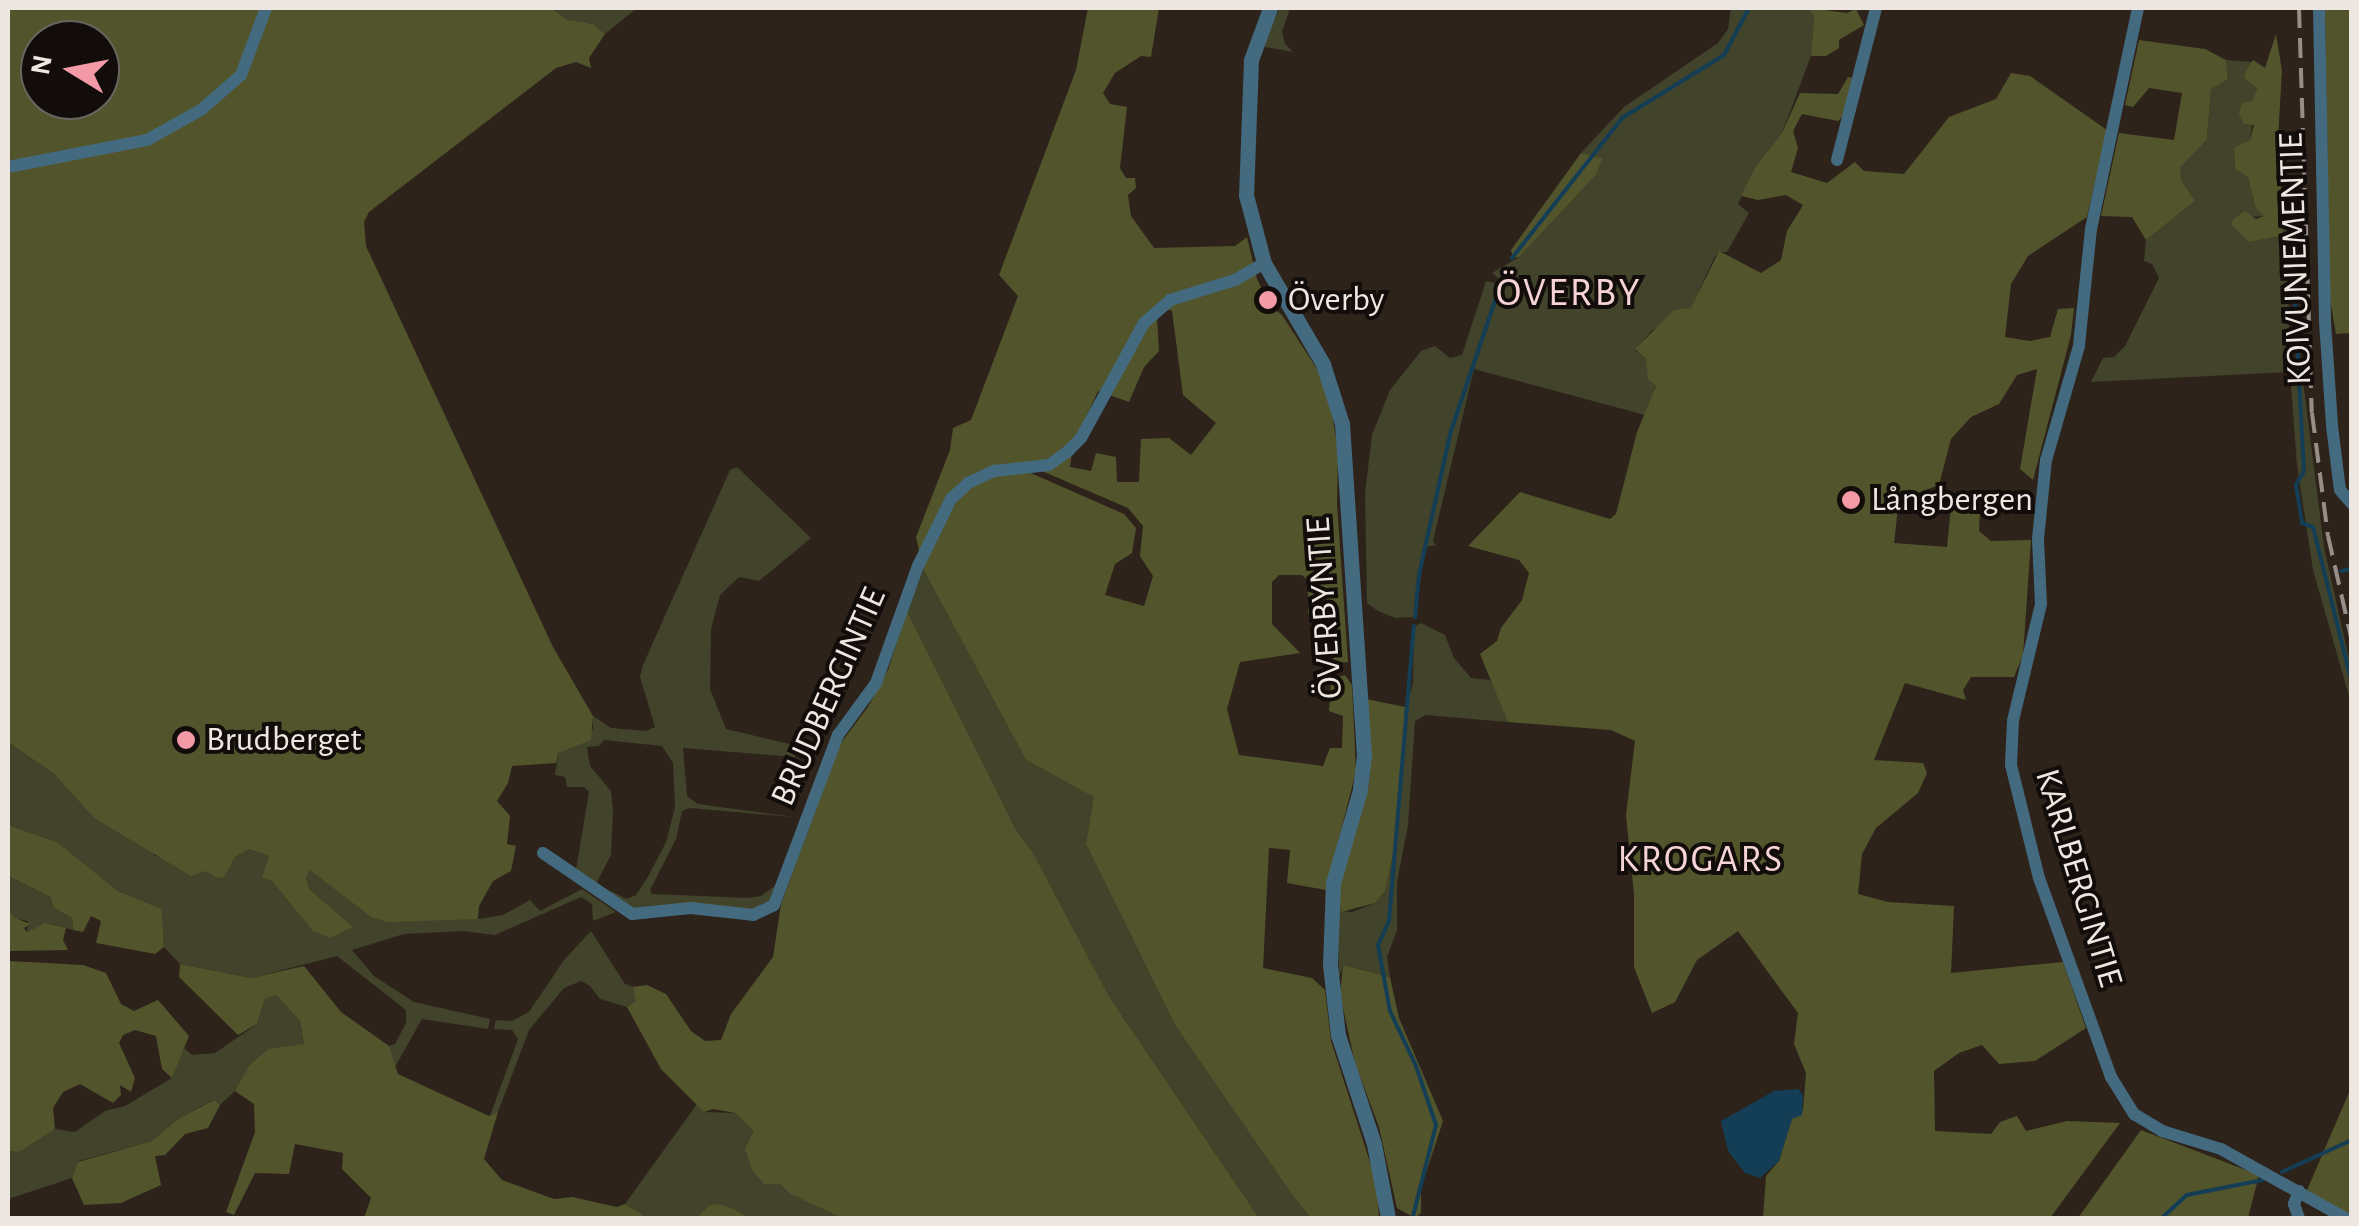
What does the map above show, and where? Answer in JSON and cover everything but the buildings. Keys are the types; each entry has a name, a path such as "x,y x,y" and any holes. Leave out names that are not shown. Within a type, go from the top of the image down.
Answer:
{"street":[{"path":"8,167 147,140 201,110 241,75 266,8"},
{"name":"ÖVERBYNTIE","path":"1270,8 1251,60 1246,128 1249,214 1264,263 1329,376 1345,443 1364,756 1360,790 1333,883 1330,966 1338,1035 1374,1144 1388,1218"},
{"path":"1837,160 1876,8"},
{"name":"KARLBERGINTIE","path":"2138,8 2091,229 2079,346 2046,460 2038,539 2042,604 2013,721 2010,765 2041,882 2111,1077 2134,1114 2162,1131 2221,1149 2345,1218"},
{"name":"KOIVUNIEMENTIE","path":"2320,8 2326,339 2340,490 2352,504"},
{"name":"BRUDBERGINTIE","path":"543,853 614,906 632,914 691,908 753,915 774,905 838,735 876,683 918,566 950,500 968,483 994,471 1049,465 1081,438 1144,323 1170,300 1234,280 1264,263"},
{"path":"2299,1191 2294,1204 2299,1218"}],"green space":[{"path":"8,8 550,8 568,20 593,24 605,34 589,58 591,68 576,62 556,68 369,212 364,222 366,246 553,647 593,716 591,740 558,753 556,763 512,766 508,783 497,801 510,816 507,844 516,846 511,871 493,881 479,906 478,919 388,922 371,917 310,870 306,877 309,889 353,927 330,938 312,930 271,880 262,878 269,856 249,849 235,857 224,877 217,878 206,871 191,876 94,818 54,774 8,742"},
{"path":"550,8 637,8 605,34 593,24 568,20"},
{"path":"1088,8 1159,8 1151,57 1141,56 1115,73 1103,93 1110,104 1127,107 1120,168 1126,178 1135,178 1136,188 1128,195 1131,216 1154,248 1235,246 1247,237 1257,279 1270,306 1282,315 1317,369 1330,401 1338,451 1337,504 1348,662 1334,664 1329,614 1308,614 1308,580 1302,575 1279,575 1272,582 1272,624 1300,653 1240,662 1227,709 1239,755 1323,766 1330,748 1342,748 1343,716 1329,711 1331,680 1345,675 1352,685 1356,771 1326,890 1287,883 1290,850 1269,848 1263,968 1312,978 1325,990 1331,1041 1377,1184 1379,1218 1311,1218 1294,1197 1175,1025 1086,844 1094,797 1026,760 923,569 916,537 950,450 953,428 971,420 1018,296 999,275 1076,70","holes":["1156,304 1172,311 1183,395 1216,423 1191,455 1169,438 1141,439 1139,482 1117,482 1116,457 1096,453 1091,471 1070,467 1072,452 1042,471 1128,508 1143,526 1140,556 1153,576 1144,606 1105,595 1115,564 1132,553 1136,528 1124,514 1026,471 1067,447 1078,434 1098,391 1129,402 1144,367 1159,351"]},
{"path":"1280,8 1290,8 1282,32 1285,44 1293,52 1260,46"},
{"path":"1731,8 1809,8 1814,15 1811,56 1782,133 1756,166 1738,204 1749,213 1727,252 1719,252 1714,258 1691,309 1651,331 1635,350 1646,359 1656,385 1645,415 1474,369 1433,541 1436,545 1425,547 1415,617 1395,618 1378,611 1367,603 1365,493 1372,435 1390,390 1421,351 1435,346 1450,358 1462,355 1486,281 1495,283 1498,278 1492,273 1519,257 1596,175 1603,158 1581,153 1624,107 1718,43 1728,29"},
{"path":"1809,8 1847,13 1856,9 1864,25 1839,40 1839,48 1826,56 1811,56 1814,16"},
{"path":"2325,8 2351,8 2351,333 2336,334 2330,299"},
{"path":"2276,34 2282,71 2277,155 2285,223 2281,236 2249,242 2231,224 2245,211 2256,219 2264,216 2256,208 2248,177 2235,169 2234,147 2250,140 2254,125 2244,124 2239,114 2242,103 2253,101 2257,88 2244,78 2246,70 2253,60 2265,68"},
{"path":"2139,40 2205,49 2226,60 2228,79 2211,89 2207,139 2180,168 2181,180 2195,201 2146,240 2132,217 2101,216 2119,133 2174,140 2182,93 2149,88 2133,107 2125,105"},
{"path":"2226,60 2252,62 2246,70 2257,87 2250,140 2234,147 2235,168 2248,177 2265,216 2247,217 2249,242 2281,236 2285,223 2287,227 2290,371 2303,381 2324,547 2351,668 2351,703 2313,570 2297,465 2290,372 2091,382 2103,358 2114,357 2125,346 2159,278 2152,264 2144,261 2146,240 2195,201 2180,180 2180,168 2207,138 2211,88 2228,79"},
{"path":"2011,73 2030,76 2107,130 2087,217 2028,256 2011,284 2005,337 2030,341 2050,337 2058,309 2074,308 2071,335 2033,480 2020,469 2037,369 2017,375 1999,404 1971,417 1951,439 1939,485 1912,495 1898,508 1894,543 1947,547 1951,506 1963,503 1975,505 1980,512 1979,531 1991,541 2031,540 2023,655 2014,677 1971,677 1963,690 1966,700 1905,683 1874,760 1923,763 1927,773 1918,793 1876,828 1862,854 1858,894 1888,902 1954,906 1951,973 2063,962 2086,1028 2035,1061 1999,1064 1982,1045 1959,1053 1934,1071 1935,1131 1991,1134 2000,1122 2017,1116 2026,1131 2067,1121 2120,1123 2050,1218 1763,1218 1766,1176 1779,1161 1792,1118 1803,1110 1806,1073 1794,1044 1798,1013 1738,931 1697,960 1675,1002 1652,1013 1634,967 1634,894 1626,815 1635,741 1611,730 1508,722 1480,654 1497,641 1501,628 1522,600 1529,573 1519,560 1468,546 1520,492 1610,519 1616,514 1637,432 1656,386 1648,379 1646,359 1635,349 1674,310 1691,308 1719,251 1761,273 1781,260 1787,231 1803,205 1786,195 1758,200 1741,196 1756,166 1782,133 1800,93 1838,94 1848,77 1853,78 1845,114 1838,121 1802,114 1793,131 1798,148 1791,172 1827,183 1855,162 1864,171 1904,174 1949,117 1996,99"},
{"path":"1581,153 1603,158 1596,175 1519,257 1513,258 1511,250"},
{"path":"737,467 811,538 759,581 739,577 720,595 711,629 710,689 726,729 798,746 795,757 683,748 687,796 698,804 794,817 689,808 682,811 676,839 650,890 652,894 748,898 761,896 780,882 767,905 751,910 628,910 576,870 589,792 584,787 567,787 565,777 555,775 558,753 593,729 593,716 611,728 646,731 655,727 640,677 643,665 730,470","holes":["604,740 662,746 673,763 675,807 666,842 649,875 636,895 627,899 596,884 611,855 613,809 611,791 590,766 587,747 599,746"]},
{"path":"923,569 1026,760 1095,797 1086,844 1175,1025 1311,1218 1259,1218 1110,998 1032,851 1017,832 907,611"},
{"path":"907,611 1017,832 1032,851 1110,998 1259,1218 842,1218 790,1194 780,1184 764,1184 752,1170 745,1149 754,1131 735,1113 713,1109 704,1112 661,1069 627,1007 636,1001 633,987 647,985 666,994 691,1031 705,1041 721,1040 731,1014 773,957 781,904 840,744 868,707 888,670"},
{"path":"1421,623 1445,635 1454,658 1471,678 1490,680 1505,704 1508,722 1426,715 1415,721 1408,825 1397,882 1397,930 1387,957 1390,977 1343,965 1339,978 1338,888 1341,911 1352,912 1375,903 1385,891 1398,833 1400,760 1405,707 1413,684 1414,626"},
{"path":"1366,699 1405,707 1398,833 1385,891 1375,903 1341,912 1338,888 1369,783 1371,743"},
{"path":"8,742 54,774 94,818 144,844 155,856 235,857 249,849 269,856 271,880 312,930 352,927 309,889 306,877 310,869 371,917 478,919 503,915 530,900 540,911 582,889 616,912 593,921 592,904 581,897 495,935 463,931 404,934 352,950 374,976 414,1002 490,1019 488,1029 422,1019 395,1067 389,1046 395,1044 406,1023 406,1010 337,956 251,978 180,964 164,947 162,909 118,891 57,842 8,825"},
{"path":"8,825 57,842 118,891 162,909 164,947 155,954 96,943 101,921 91,916 83,932 73,930 72,918 54,908 50,897 8,876"},
{"path":"8,876 50,897 54,908 72,918 73,930 46,923 27,932 28,921 12,918"},
{"path":"8,905 13,917 30,924 24,928 27,932 45,923 66,928 63,940 68,950 8,951"},
{"path":"591,931 625,984 633,987 637,1001 627,1007 600,999 581,981 564,988 529,1030 498,1112 490,1116 518,1039 512,1030 494,1029 496,1020 512,1021 529,1012 564,960"},
{"path":"8,961 83,965 106,973 121,1004 134,1011 158,1000 189,1036 172,1078 162,1069 156,1036 135,1030 123,1035 119,1043 135,1078 131,1092 120,1085 121,1095 113,1103 80,1084 63,1092 53,1108 55,1129 19,1152 8,1151"},
{"path":"180,964 251,978 304,966 341,1012 389,1046 398,1074 489,1116 498,1112 484,1159 502,1180 554,1199 572,1197 617,1207 625,1204 648,1218 364,1218 371,1198 342,1169 343,1153 295,1144 289,1174 255,1173 234,1215 226,1212 255,1132 254,1104 235,1091 248,1067 268,1049 304,1044 300,1021 276,995 265,999 257,1024 238,1035 179,977"},
{"path":"1343,965 1390,977 1399,1018 1443,1121 1421,1188 1421,1213 1415,1218 1397,1208 1379,1127 1355,1063 1340,994"},
{"path":"276,995 300,1021 304,1045 248,1067 235,1091 220,1105 213,1100 178,1119 152,1141 79,1161 72,1178 8,1199 8,1151 19,1152 55,1129 75,1132 105,1111 125,1106 172,1078 183,1047 192,1055 215,1053 257,1024 265,999"},
{"path":"2351,1088 2351,1216 2307,1190"},
{"path":"214,1100 220,1105 208,1128 185,1134 165,1155 155,1156 161,1185 121,1203 84,1205 72,1178 78,1162 152,1141 178,1119"},
{"path":"697,1104 704,1112 735,1113 755,1131 780,1184 790,1194 842,1218 751,1218 732,1208 708,1206 696,1218 648,1218 625,1204"},
{"path":"2141,1130 2259,1175 2248,1218 2078,1218"},
{"path":"718,1204 751,1218 696,1218 708,1206"}],"water":[{"path":"1798,1089 1803,1095 1802,1115 1792,1119 1779,1161 1760,1178 1745,1173 1728,1151 1721,1121 1774,1091"}],"waterway":[{"path":"1512,258 1622,118 1724,55 1749,8"},
{"path":"2292,243 2304,471 2296,485 2302,523 2313,527 2352,684"},
{"path":"1415,617 1419,575 1451,431 1504,274"},
{"path":"2341,571 2352,569"},
{"path":"1413,1216 1436,1125 1416,1066 1390,1011 1378,945 1389,921 1414,626"},
{"path":"2282,1172 2352,1140"},
{"path":"2162,1218 2187,1195 2263,1180"}],"railway":[{"path":"2299,8 2312,413 2328,536 2352,642"}],"place":[{"name":"Överby","path":"1268,300"},
{"name":"Långbergen","path":"1851,500"},
{"name":"Brudberget","path":"186,740"}],"district":[{"name":"ÖVERBY","path":"1569,293"},
{"name":"KROGARS","path":"1701,861"}]}
